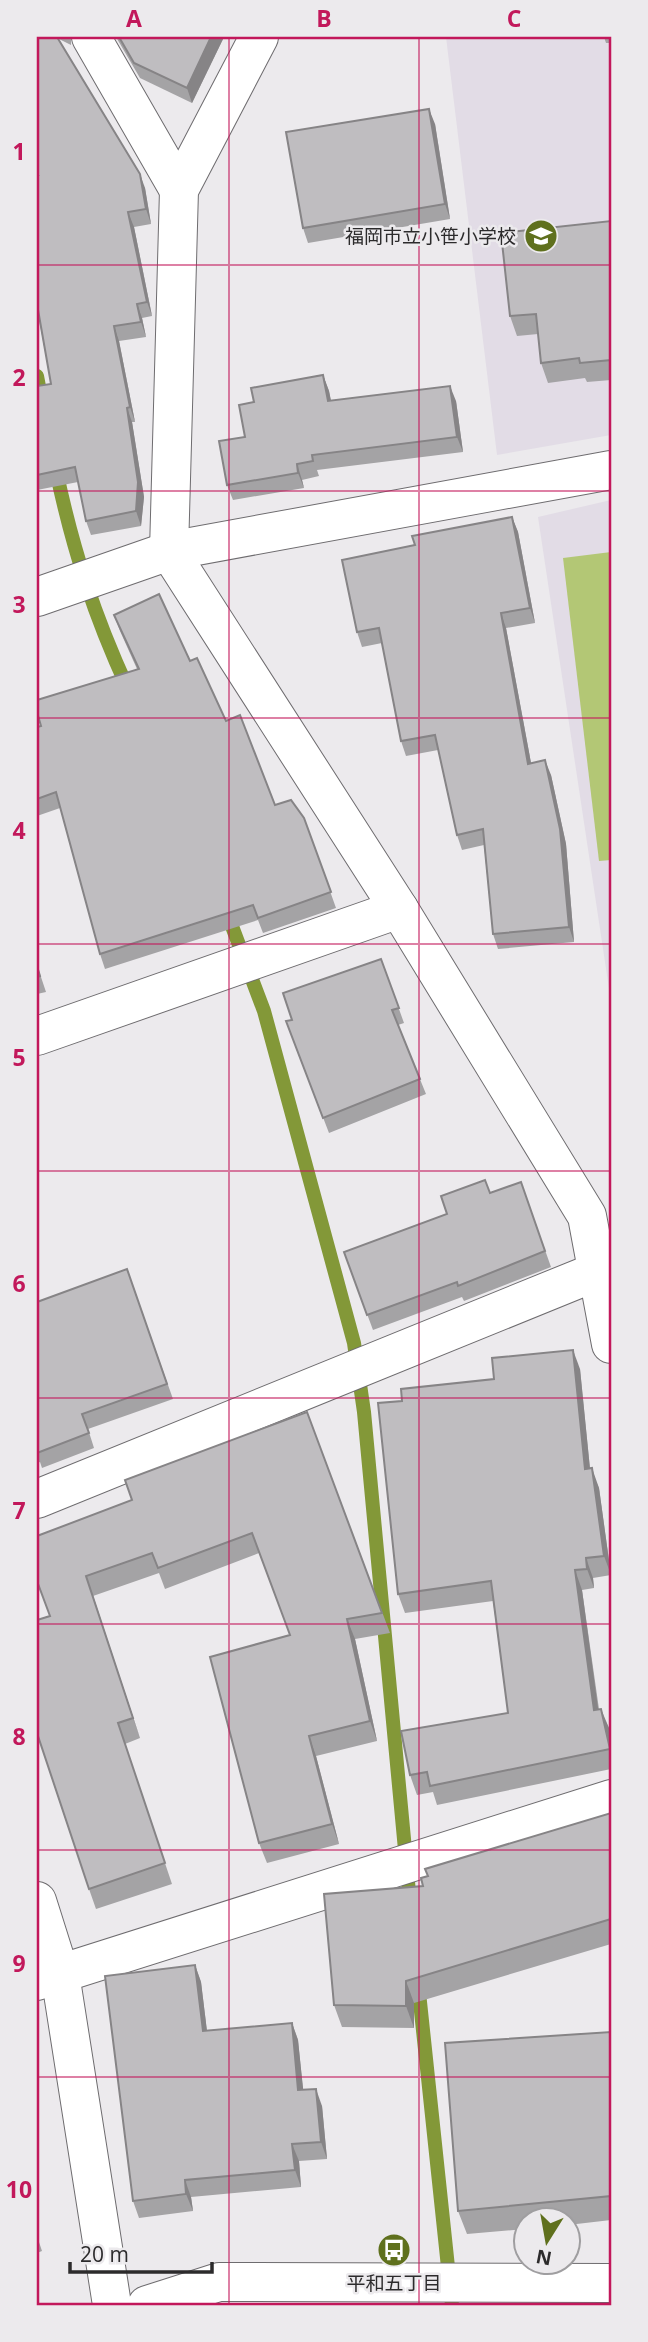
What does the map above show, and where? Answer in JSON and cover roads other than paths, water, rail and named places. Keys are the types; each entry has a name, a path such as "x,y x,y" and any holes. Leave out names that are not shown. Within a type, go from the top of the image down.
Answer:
{"street":[{"path":"91,37 179,190"},
{"path":"259,37 179,190 169,551 399,909 587,1216 611,1344"},
{"path":"37,597 169,551 611,470"},
{"path":"37,1036 399,909"},
{"path":"37,1499 598,1271"},
{"path":"49,1977 611,1798"},
{"path":"37,1901 112,2305"},
{"path":"147,2305 219,2282 611,2283"}],"waterway":[{"path":"37,376 42,402"},
{"path":"56,470 86,582 128,689"},
{"path":"227,913 264,1011 354,1343 364,1412 410,1903"},
{"path":"418,1983 452,2305"}],"place":[{"name":"福岡市立小笹小学校","path":"541,236"},
{"name":"平和五丁目","path":"394,2250"}]}
